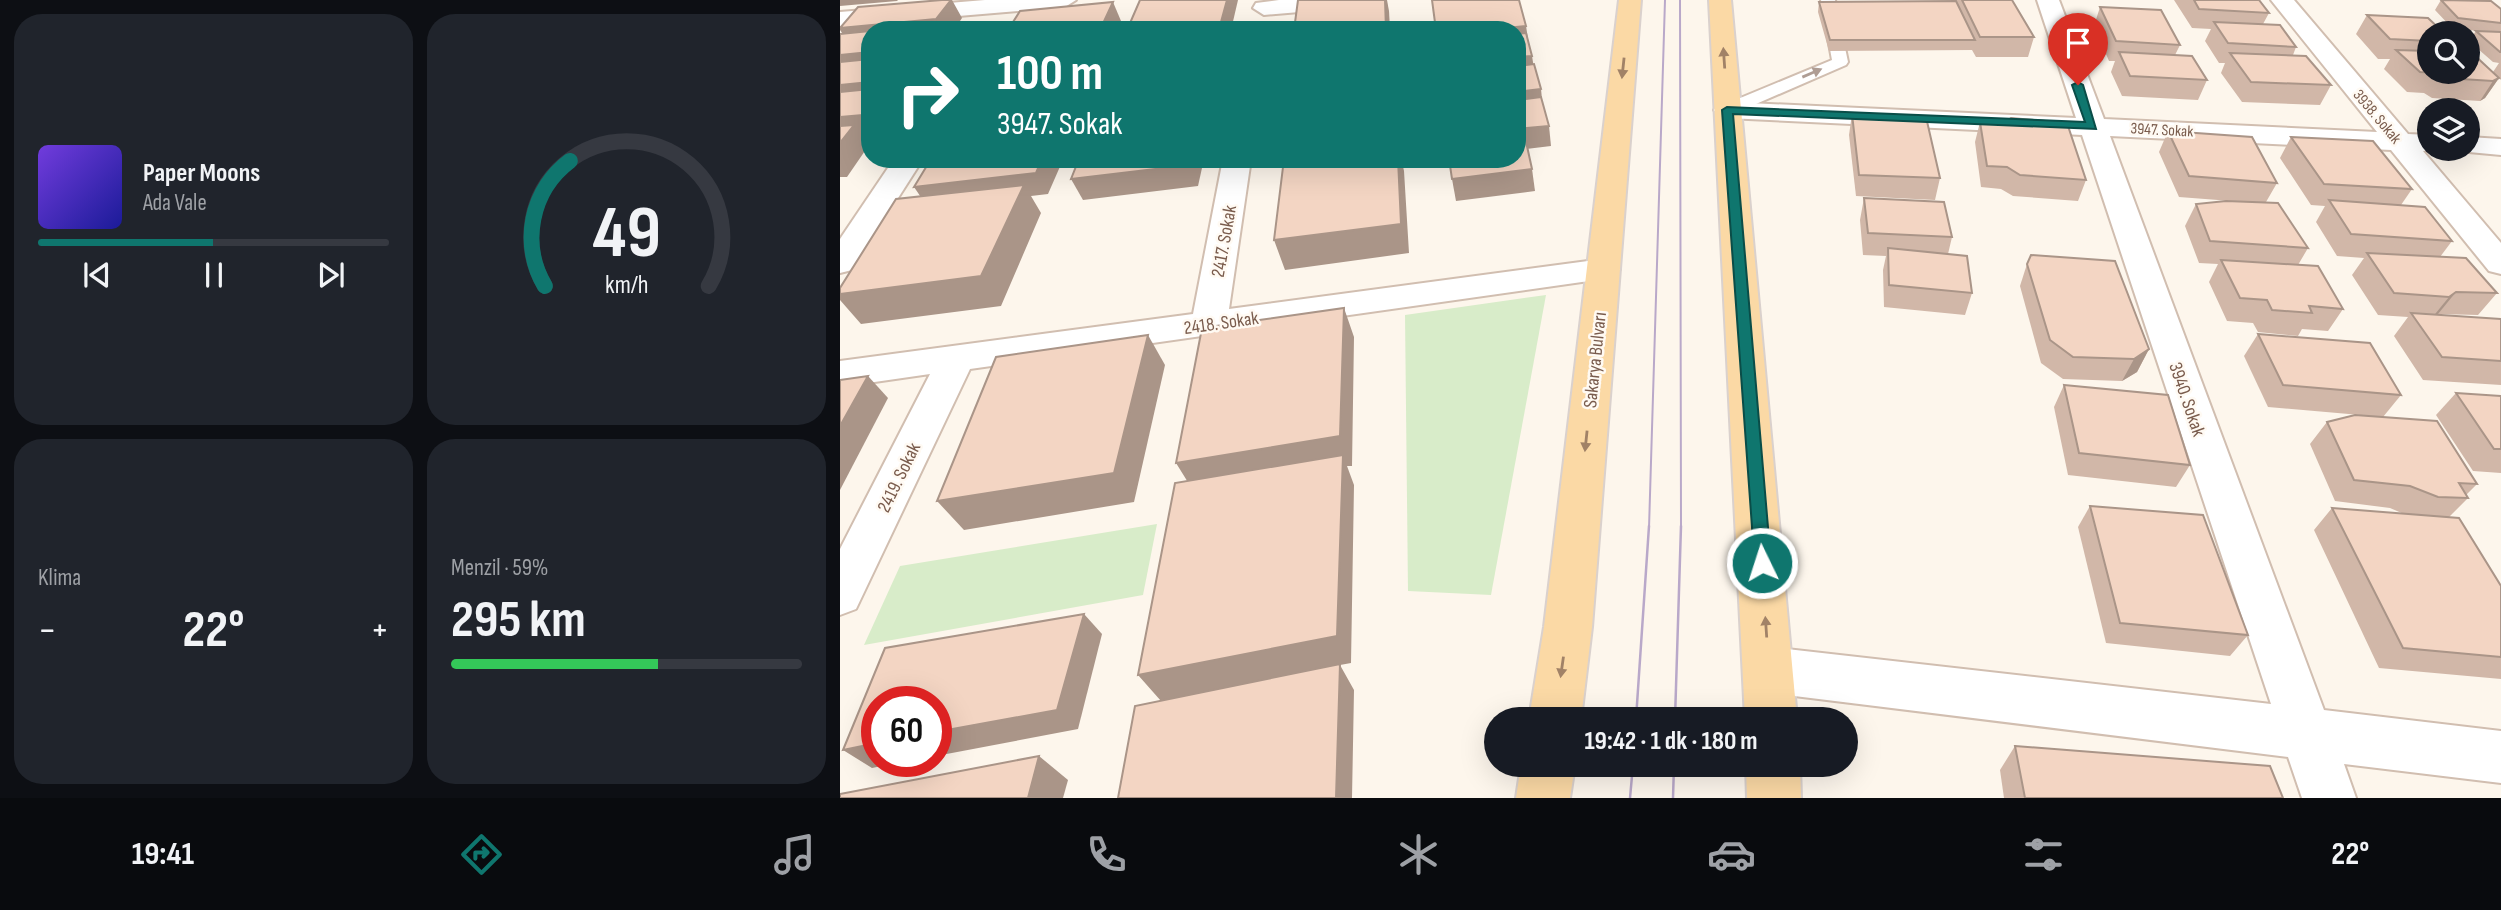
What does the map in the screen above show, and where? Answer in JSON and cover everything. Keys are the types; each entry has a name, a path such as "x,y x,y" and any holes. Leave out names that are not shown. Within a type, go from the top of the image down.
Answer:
{"main road":[{"name":"Sakarya Bulvarı","path":"1557,707 1568,627 1630,0"},
{"path":"1720,0 1771,707"},
{"path":"1543,798 1546,777"},
{"path":"1773,777 1774,798"}],"street":[{"path":"840,19 1012,2 1065,0"},
{"path":"1263,13 1359,0"},
{"name":"3940. Sokak","path":"2048,0 2329,798"},
{"name":"3938. Sokak","path":"2282,0 2501,264"},
{"path":"1000,21 1012,2"},
{"name":"3947. Sokak","path":"1727,110 2417,142"},
{"path":"2480,146 2501,147"},
{"path":"840,263 903,168"},
{"name":"2417. Sokak","path":"1209,324 1235,168"},
{"name":"2418. Sokak","path":"840,374 1603,270"},
{"name":"2419. Sokak","path":"840,595 956,359"},
{"path":"1770,670 2501,757"}],"lane":[{"path":"1727,110 1840,61 1828,0"}],"green space":[{"path":"1546,295 1491,595 1408,591 1405,315"},
{"path":"1157,524 1143,595 864,645 900,566"}],"building":[{"path":"951,0 936,19 861,21 861,26 840,28 858,7"},
{"path":"1140,0 1227,0 1221,21 1131,21"},
{"path":"1298,0 1385,0 1386,21 1295,21"},
{"path":"1432,0 1519,0 1525,21 1435,21"},
{"path":"1962,0 2012,0 2034,37 1980,37"},
{"path":"2194,0 2259,0 2269,13 2199,9"},
{"path":"2441,0 2491,1 2501,9 2501,23 2458,18"},
{"path":"1956,1 1975,40 1830,40 1819,2"},
{"path":"1113,2 1104,21 1014,21 1020,11"},
{"path":"2100,7 2161,10 2180,45 2116,41"},
{"path":"2367,15 2428,18 2431,21 2417,21 2417,40 2390,39"},
{"path":"2214,22 2280,25 2296,47 2228,43"},
{"path":"2480,31 2501,32 2500,52 2480,34"},
{"path":"861,32 861,53 840,55 840,34"},
{"path":"1526,33 1532,56 1526,56"},
{"path":"2396,50 2417,51 2417,69"},
{"path":"2119,52 2192,56 2207,80 2130,76"},
{"path":"2230,53 2306,56 2331,85 2251,82"},
{"path":"861,60 861,83 840,85 840,62"},
{"path":"2480,60 2499,78 2493,81 2480,80"},
{"path":"1534,64 1541,89 1526,91 1526,65"},
{"path":"861,90 861,115 840,117 840,92"},
{"path":"1541,97 1549,126 1526,128 1526,99"},
{"path":"1852,114 1926,117 1940,178 1859,175"},
{"path":"2011,118 2067,123 2086,180 2020,175 2007,167 1987,166 1980,122 2005,122"},
{"path":"854,125 840,143 840,126"},
{"path":"2168,131 2252,137 2277,183 2189,176"},
{"path":"2291,137 2373,141 2412,189 2324,184"},
{"path":"1526,142 1532,169 1452,179 1450,168 1526,168"},
{"path":"926,168 1038,168 1036,173 914,187"},
{"path":"1075,168 1164,168 1071,179"},
{"path":"1283,168 1398,168 1401,224 1274,240"},
{"path":"1024,185 981,276 840,294 840,288 896,199"},
{"path":"1864,198 1944,202 1952,237 1868,233"},
{"path":"2329,200 2425,207 2452,241 2351,234"},
{"path":"2226,201 2278,203 2308,248 2210,241 2196,204"},
{"path":"1888,248 1967,256 1972,293 1889,285"},
{"path":"2367,253 2466,258 2497,293 2456,292 2449,297 2394,293"},
{"path":"2031,255 2115,261 2149,349 2134,359 2073,357 2050,340 2027,264"},
{"path":"2221,260 2318,266 2343,309 2309,306 2312,313 2272,310 2267,300 2240,298"},
{"path":"1344,308 1340,436 1176,463 1202,328"},
{"path":"2411,313 2501,319 2501,361 2442,357"},
{"path":"2258,334 2370,343 2401,395 2283,385"},
{"path":"1148,335 1114,473 937,501 996,357"},
{"path":"868,376 840,426 840,380"},
{"path":"2064,385 2168,395 2190,465 2079,453"},
{"path":"2456,393 2501,396 2501,449 2494,449"},
{"path":"2355,415 2437,421 2477,484 2459,483 2468,498 2438,497 2410,486 2354,480 2327,422"},
{"path":"1343,455 1337,636 1138,675 1175,483"},
{"path":"2090,506 2203,515 2248,635 2120,623"},
{"path":"2332,508 2459,518 2501,586 2501,657 2403,648"},
{"path":"1084,614 1057,710 952,729 952,686 869,686 885,648"},
{"path":"1340,664 1336,798 1118,798 1135,706"},
{"path":"861,706 861,746 843,750"},
{"path":"2015,746 2270,766 2283,798 2025,798"},
{"path":"1039,756 1028,798 840,798 840,794 929,777 952,777 952,773"}],"tram line":[{"path":"1649,528 1665,0"},
{"path":"1680,0 1681,526"},
{"path":"1637,707 1649,526"},
{"path":"1675,707 1681,526"},
{"path":"1630,798 1632,777"},
{"path":"1673,798 1674,777"}],"route":[{"path":"1762,563 1727,110 2092,126 2078,85"}]}
